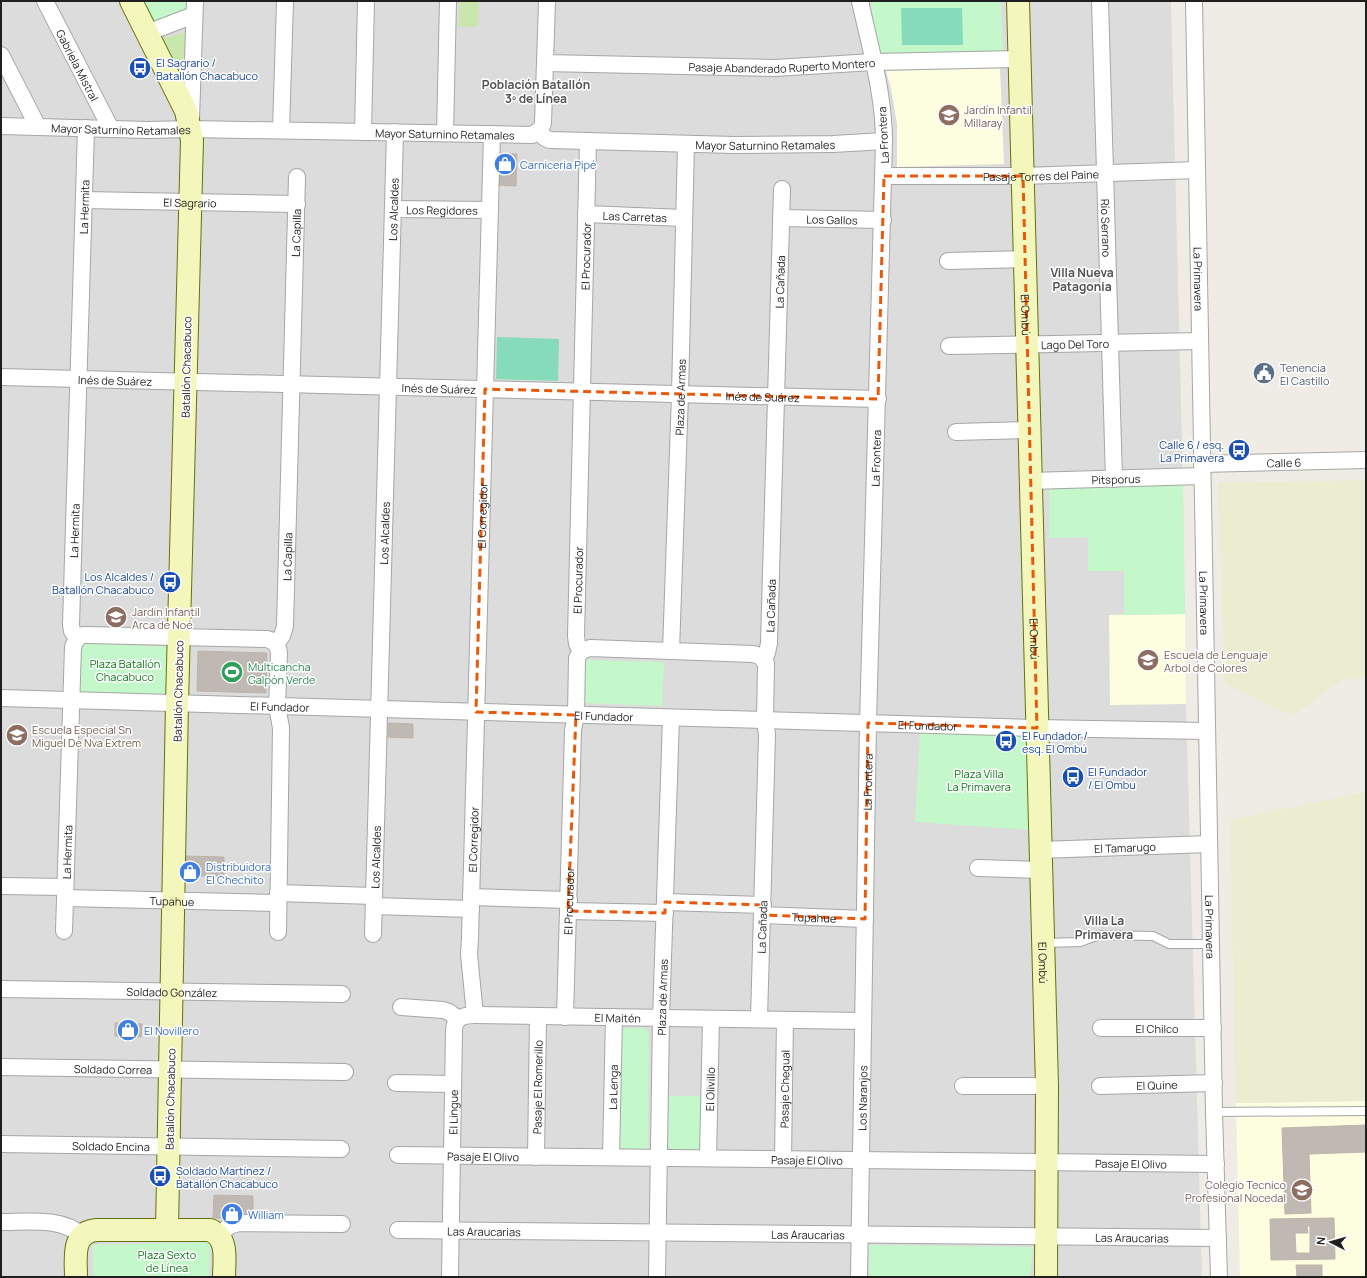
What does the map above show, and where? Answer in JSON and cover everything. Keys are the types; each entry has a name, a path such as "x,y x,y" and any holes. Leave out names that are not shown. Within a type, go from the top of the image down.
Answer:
{"street":[{"name":"Gabriela Mistral","path":"46,1 111,129"},
{"name":"Batallón Chacabuco","path":"131,1 182,103 187,116 192,140 177,702 167,1230"},
{"path":"281,130 285,1"},
{"path":"363,132 366,1"},
{"path":"445,133 448,1"},
{"path":"538,132 543,123 547,1"},
{"name":"La Frontera","path":"860,1 874,62 883,117 884,141 868,723 865,919"},
{"name":"El Ombú","path":"1018,1 1047,1086 1048,1162 1046,1277"},
{"name":"Río Serrano","path":"1100,1 1114,478"},
{"name":"La Primavera","path":"1194,1 1212,1028 1219,1277"},
{"name":"Batallón Chacabuco","path":"147,33 195,8 190,129"},
{"path":"1,55 38,127"},
{"name":"Pasaje Abanderado Ruperto Montero","path":"545,63 760,68 874,62 1020,59"},
{"name":"Mayor Saturnino Retamales","path":"1,126 164,130 281,130 532,135 538,132 550,140 686,144 782,145 884,141"},
{"name":"La Hermita","path":"64,931 73,647 77,638 72,632 71,625 86,128"},
{"name":"Los Alcaldes","path":"373,934 395,132"},
{"name":"El Corregidor","path":"471,903 492,134"},
{"name":"El Procurador","path":"565,1017 573,730 576,715 577,658 581,650 577,644 576,636 588,141"},
{"name":"Plaza de Armas","path":"671,651 680,394 686,144"},
{"name":"Pasaje Torres del Paine","path":"884,176 1022,176 1197,170"},
{"name":"La Capilla","path":"276,643 282,636 285,626 297,176"},
{"name":"La Cañada","path":"759,1019 767,735 765,720 766,663 763,658 767,653 769,643 782,189"},
{"name":"El Sagrario","path":"84,200 297,204"},
{"name":"Los Regidores","path":"393,209 490,210"},
{"name":"Las Carretas","path":"586,214 684,218"},
{"name":"Los Gallos","path":"781,218 883,220"},
{"path":"948,261 1025,259"},
{"name":"Lago Del Toro","path":"949,346 1200,341"},
{"name":"Inés de Suárez","path":"1,377 878,399"},
{"path":"956,432 1029,430"},
{"name":"Calle 6","path":"1202,470 1366,460"},
{"name":"Pitsporus","path":"1030,481 1114,478 1202,470"},
{"path":"77,638 84,635 270,639 276,643 279,653 277,706 281,728 278,932"},
{"path":"581,650 590,648 757,654 763,658"},
{"name":"El Fundador","path":"1,698 177,702 671,718 1207,731"},
{"name":"Plaza de Armas","path":"657,1277 661,1018 671,718"},
{"name":"El Tamarugo","path":"978,868 1041,860 1209,844"},
{"name":"Tupahue","path":"1,886 174,901 278,898 762,910 865,919"},
{"path":"471,903 469,954 476,1015"},
{"name":"Los Naranjos","path":"859,1277 865,919"},
{"name":"Soldado González","path":"1,989 342,994"},
{"path":"401,1007 443,1010 449,1012 458,1019"},
{"name":"El Maitén","path":"458,1019 465,1016 476,1015 863,1021"},
{"name":"Pasaje El Romerillo","path":"536,1157 538,1016"},
{"name":"La Lenga","path":"611,1158 614,1017"},
{"name":"El Lingue","path":"450,1277 454,1026 458,1019"},
{"name":"El Olivillo","path":"708,1158 711,1019"},
{"name":"Pasaje Chegual","path":"783,1159 785,1020"},
{"name":"El Chilco","path":"1101,1028 1212,1028"},
{"name":"Soldado Correa","path":"1,1067 345,1072"},
{"path":"396,1083 453,1084"},
{"name":"El Quine","path":"1100,1086 1214,1083"},
{"path":"963,1086 1047,1086"},
{"name":"Soldado Encina","path":"1,1144 341,1148"},
{"name":"Pasaje El Olivo","path":"398,1155 1216,1164"},
{"path":"1,1222 57,1223 71,1227 82,1235"},
{"path":"219,1236 229,1226 239,1223 342,1224"},
{"path":"76,1277 77,1245 82,1235 87,1232 97,1230 210,1230 219,1236 224,1244 224,1277"},
{"name":"Las Araucarias","path":"398,1230 1218,1238"}],"lane":[{"path":"1043,943 1080,942 1093,936 1153,936 1169,944 1211,944"},
{"path":"1214,1112 1366,1111"}],"highlighted area":[{"path":"884,176 1023,176 1037,728 868,723 865,919 762,915 763,905 665,902 665,913 568,911 576,715 476,712 485,389 878,399"}],"shaded area":[{"path":"1,1 1171,1 1183,485 1186,704 1202,1277 1,1277"},
{"name":"Jardín Infantil Millaray","path":"1000,68 1004,164 897,167 897,124 891,89 886,71"},
{"path":"1366,480 1366,678 1343,679 1293,716 1225,684 1218,483"},
{"name":"Escuela de Lenguaje Arbol de Colores","path":"1185,614 1186,704 1110,705 1109,615"},
{"path":"1366,792 1366,1101 1236,1103 1230,820"},
{"name":"Colegio Tecnico Profesional Nocedal","path":"1366,1101 1366,1277 1240,1277 1236,1103"}],"green space":[{"path":"137,1 186,1 186,14 151,29"},
{"path":"460,1 479,1 478,27 459,27"},
{"path":"871,1 1001,1 1003,54 878,56"},
{"path":"901,8 962,8 963,45 902,45"},
{"path":"188,31 182,82 162,39"},
{"path":"497,337 559,339 558,381 496,379"},
{"path":"1183,485 1185,614 1124,615 1124,571 1088,571 1088,537 1049,538 1049,487"},
{"name":"Plaza Batallón Chacabuco","path":"81,643 171,647 169,696 80,692"},
{"path":"584,660 664,662 662,706 583,703"},
{"name":"Plaza Villa La Primavera","path":"920,730 1031,734 1034,830 915,822"},
{"path":"619,1028 644,1028 649,1032 648,1153 617,1151"},
{"path":"669,1096 702,1096 702,1153 674,1152 668,1146"},
{"name":"Plaza Sexto de Línea","path":"210,1242 209,1277 93,1277 93,1245"},
{"path":"869,1245 1033,1247 1030,1277 869,1277"}],"building":[{"path":"496,153 517,154 516,186 495,185"},
{"name":"Multicancha Galpón Verde","path":"198,651 267,653 266,693 197,691"},
{"path":"388,723 413,724 413,738 388,737"},
{"path":"185,856 224,857 224,876 184,876"},
{"name":"El Novillero","path":"115,1023 142,1024 141,1037 115,1036"},
{"path":"1366,1125 1366,1152 1309,1154 1311,1213 1285,1214 1282,1128"},
{"path":"214,1195 253,1196 253,1219 213,1218"},
{"path":"1334,1218 1335,1259 1271,1260 1270,1219","holes":["1307,1226 1310,1226 1310,1253 1296,1253 1295,1233 1308,1233"]},
{"path":"1296,1265 1322,1265 1322,1277 1297,1277"}],"place":[{"name":"El Sagrario / Batallón Chacabuco","path":"140,68"},
{"name":"Jardín Infantil Millaray","path":"949,115"},
{"name":"Carniceria Pipé","path":"505,164"},
{"name":"Tenencia El Castillo","path":"1264,373"},
{"name":"Calle 6 / esq. La Primavera","path":"1239,450"},
{"name":"Los Alcaldes / Batallón Chacabuco","path":"170,582"},
{"name":"Jardín Infantil Arca de Noé","path":"116,617"},
{"name":"Escuela de Lenguaje Arbol de Colores","path":"1148,660"},
{"name":"Multicancha Galpón Verde","path":"232,672"},
{"name":"Escuela Especial Sn Miguel De Nva Extrem","path":"17,735"},
{"name":"El Fundador / esq. El Ombú","path":"1006,741"},
{"name":"El Fundador / El Ombu","path":"1073,777"},
{"name":"Distribuidora El Chechito","path":"190,872"},
{"name":"El Novillero","path":"128,1030"},
{"name":"Soldado Martínez / Batallón Chacabuco","path":"160,1176"},
{"name":"Colegio Tecnico Profesional Nocedal","path":"1302,1190"},
{"name":"William","path":"232,1214"}],"district":[{"name":"Población Batallón 3º de Línea","path":"536,91"},
{"name":"Villa Nueva Patagonia","path":"1082,279"},
{"name":"Villa La Primavera","path":"1104,927"}]}
